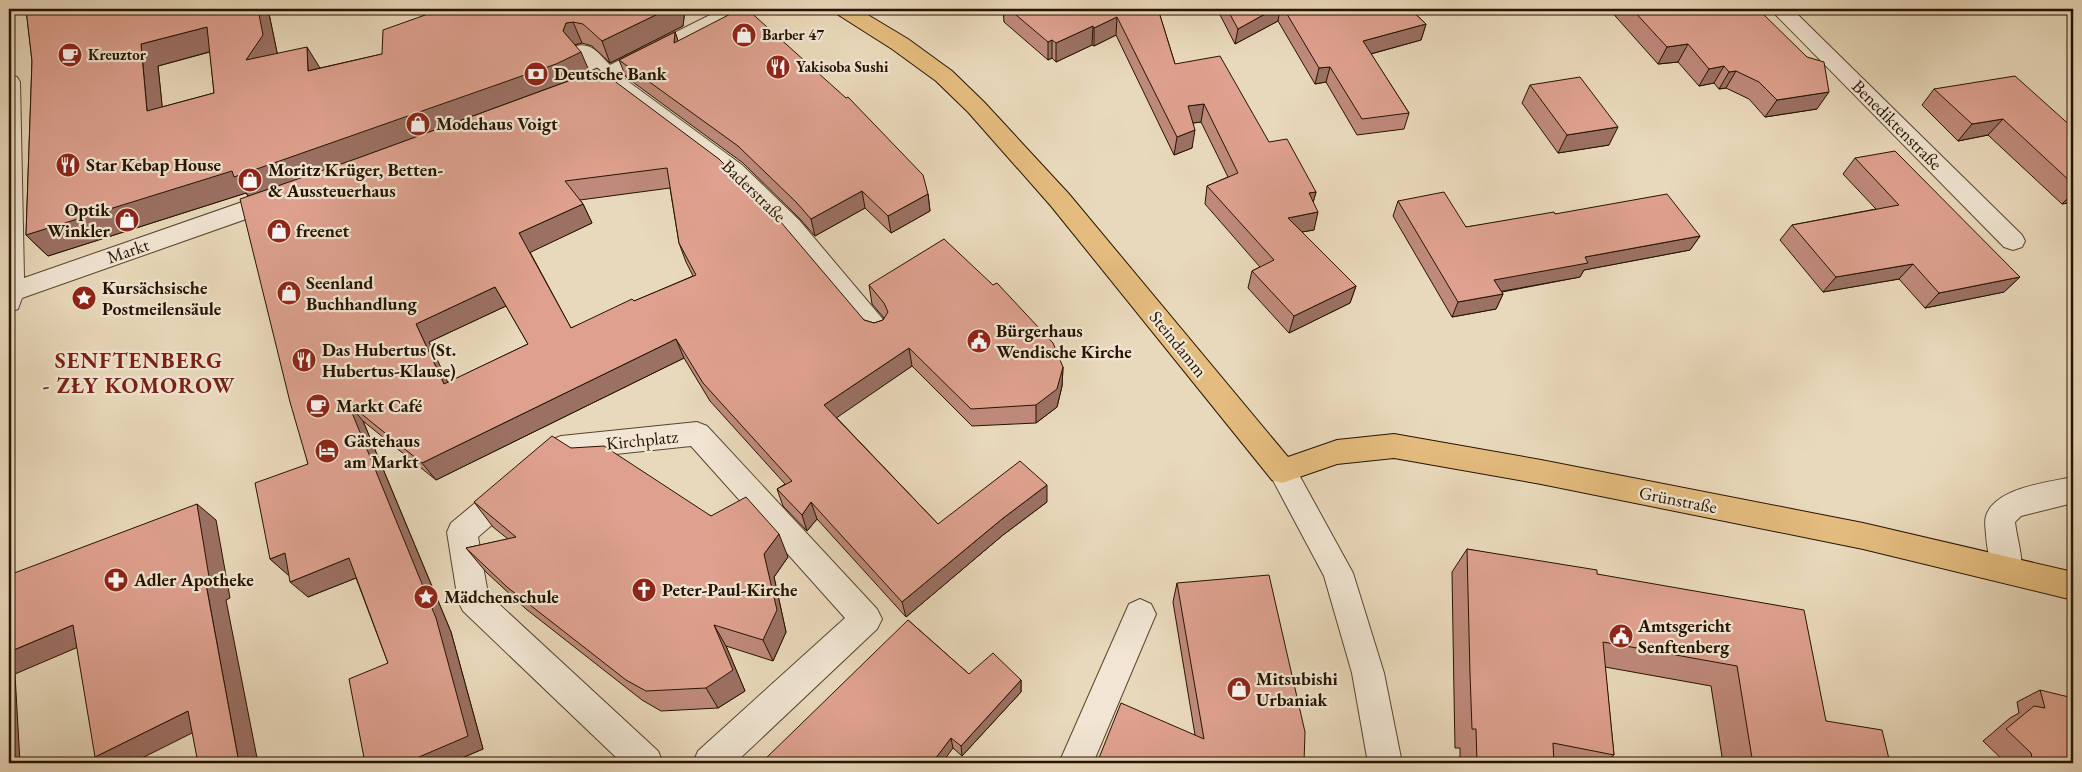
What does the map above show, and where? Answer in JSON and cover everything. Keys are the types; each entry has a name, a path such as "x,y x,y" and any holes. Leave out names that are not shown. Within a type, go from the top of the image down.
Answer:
{"main road":[{"name":"Steindamm","path":"844,9 900,44 944,76 976,107 1060,200 1282,471"},
{"name":"Grünstraße","path":"1282,471 1337,452 1394,446 1541,472 1863,536 2073,586"}],"street":[{"name":"Benediktenstraße","path":"1780,9 2014,241"},
{"path":"556,99 617,83 729,14"},
{"name":"Baderstraße","path":"588,55 617,83 734,171 790,226 877,330"},
{"path":"9,82 10,296"},
{"name":"Markt","path":"10,296 300,191"},
{"name":"Kirchplatz","path":"646,763 474,601 462,532 561,448 697,434 866,620 710,763"},
{"name":"Steindamm","path":"1282,471 1338,572 1368,673 1385,763"},
{"path":"2008,570 2002,544 2000,518 2011,506 2038,497 2073,490"},
{"path":"1076,763 1140,614"}],"building":[{"path":"26,9 258,9 263,35 246,60 307,47 308,71 382,54 383,30 442,9 668,9 602,41 583,24 566,23 563,31 581,52 556,64 234,177 232,171 26,235 32,61","holes":["207,27 214,93 147,111 141,44"]},
{"path":"740,9 747,9 846,98 848,97 923,175 928,194 888,216 862,191 811,219 738,146 619,60 675,32 674,43"},
{"path":"1009,9 1158,9 1175,64 1220,56 1269,142 1287,139 1316,192 1309,193 1318,212 1288,218 1356,286 1294,316 1252,271 1274,260 1207,186 1238,173 1204,104 1188,106 1195,130 1177,137 1117,17 1056,43 1052,40 1048,42"},
{"path":"1227,9 1274,9 1238,29"},
{"path":"1284,9 1410,9 1426,24 1363,41 1409,113 1362,119 1330,67 1319,68"},
{"path":"1632,9 1758,9 1807,57 1824,62 1829,92 1777,100 1759,82 1736,71 1729,72 1724,66 1709,69 1688,44 1667,47"},
{"path":"597,68 719,159 774,214 864,320 874,323 883,320 888,312 884,303 869,285 944,239 993,285 997,283 1053,343 1063,367 1057,389 1036,405 971,409 909,348 824,405 938,524 1020,461 1047,485 1002,519 902,602 811,502 802,515 777,489 792,481 703,383 676,339 422,463 348,403 436,618 468,736 405,763 365,763 349,679 388,663 349,558 290,582 285,553 270,559 255,483 308,464 290,402 240,199 574,79","holes":["667,168 679,243 696,275 634,301 632,299 571,328 519,233 583,204 565,181","495,287 528,344 444,384 416,324"]},
{"path":"2015,76 2073,128 2073,184 2003,119 1972,124 1934,89"},
{"path":"1580,77 1618,127 1567,135 1530,85"},
{"path":"1895,151 2020,277 1939,293 1913,264 1836,277 1792,225 1899,205 1855,158"},
{"path":"1444,192 1466,227 1554,212 1555,214 1667,194 1700,236 1585,257 1588,263 1494,280 1503,294 1458,302 1398,201"},
{"name":"Peter-Paul-Kirche","path":"552,436 571,448 604,446 711,516 746,497 779,534 764,554 777,610 763,640 714,625 733,670 706,688 646,691 626,680 507,587 466,548 516,537 474,502"},
{"path":"197,504 210,583 206,584 239,763 198,763 188,711 95,757 73,625 9,652 9,575"},
{"path":"1467,549 1597,570 1597,574 1804,610 1826,721 1882,730 1890,763 1781,763 1752,758 1737,666 1603,642 1614,755 1553,743 1554,763 1477,763 1476,729 1472,729"},
{"path":"1269,575 1305,732 1304,763 1097,763 1121,703 1204,739 1177,583"},
{"path":"908,620 969,674 993,653 1021,680 961,746 951,738 932,763 761,763"},
{"path":"2040,690 2073,698 2073,763 2033,763 2031,753 2006,729 2034,706 2045,708"}],"place":[{"name":"Barber 47","path":"744,35"},
{"name":"Kreuztor","path":"70,55"},
{"name":"Yakisoba Sushi","path":"778,67"},
{"name":"Deutsche Bank","path":"536,74"},
{"name":"Modehaus Voigt","path":"418,124"},
{"name":"Star Kebap House","path":"68,165"},
{"name":"Moritz Krüger, Betten- & Aussteuerhaus","path":"250,180"},
{"name":"Optik Winkler","path":"127,220"},
{"name":"freenet","path":"279,231"},
{"name":"Seenland Buchhandlung","path":"289,293"},
{"name":"Kursächsische Postmeilensäule","path":"84,298"},
{"name":"Bürgerhaus Wendische Kirche","path":"979,341"},
{"name":"Das Hubertus (St. Hubertus-Klause)","path":"304,360"},
{"name":"Markt Café","path":"318,406"},
{"name":"Gästehaus am Markt","path":"327,451"},
{"name":"Adler Apotheke","path":"116,580"},
{"name":"Peter-Paul-Kirche","path":"644,590"},
{"name":"Mädchenschule","path":"426,597"},
{"name":"Amtsgericht Senftenberg","path":"1621,636"},
{"name":"Mitsubishi Urbaniak","path":"1239,689"}],"district":[{"name":"SENFTENBERG - ZŁY KOMOROW","path":"139,372"}]}
